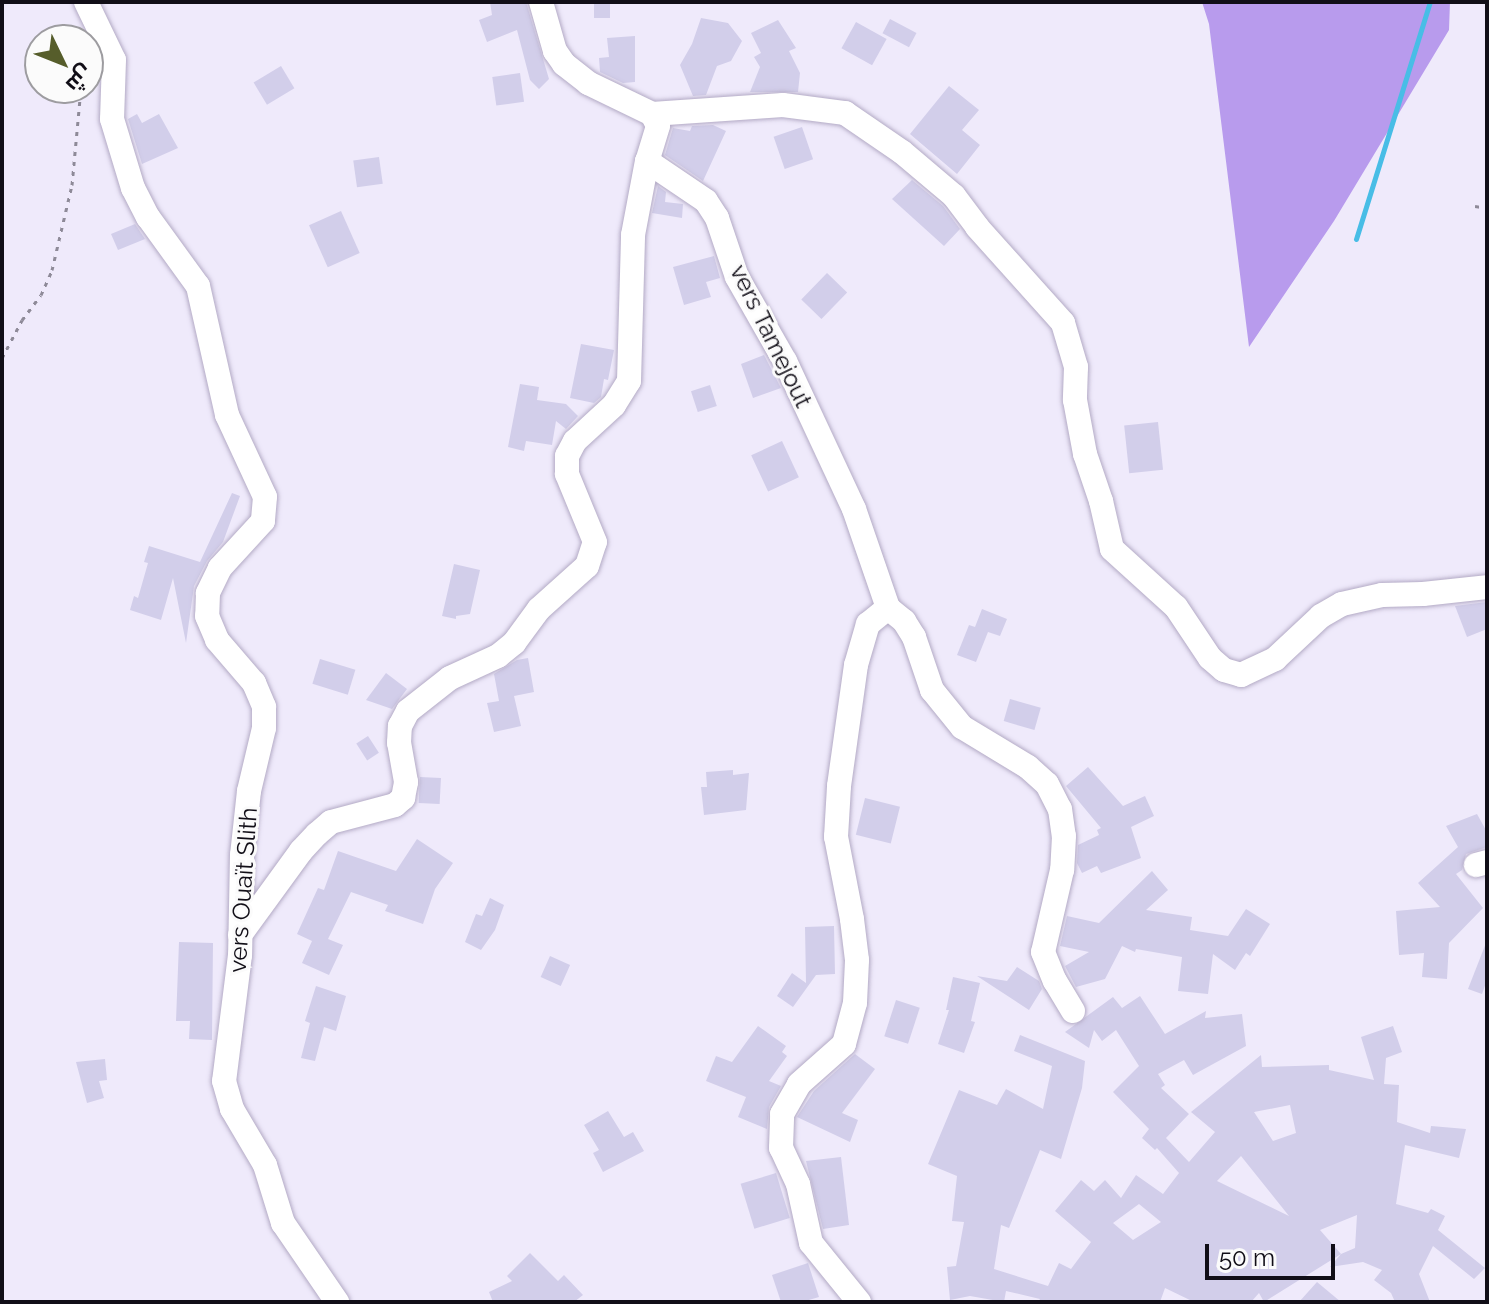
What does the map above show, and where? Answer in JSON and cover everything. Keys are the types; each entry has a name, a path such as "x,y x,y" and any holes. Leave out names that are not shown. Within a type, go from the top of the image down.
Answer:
{"street":[{"name":"vers Ouaït Slith","path":"86,2 114,60 112,119 133,188 148,217 198,286 227,415 265,497 263,521 220,568 208,593 207,616 217,640 254,683 264,707 264,728 249,791 242,855 239,970 225,1064 227,1096 265,1165 283,1223 337,1302"},
{"path":"541,2 550,39 564,64 588,83 652,114 783,105 845,113 902,152 954,196 977,227 1063,323 1076,367 1075,400 1085,454 1101,501 1112,549 1176,607 1210,658 1224,670 1241,675 1275,659 1321,616 1342,604 1382,595 1487,587"},
{"path":"240,935 301,851 317,834 346,816 395,805 403,798 406,782 399,743 400,726 408,711 450,678 498,656 514,643 539,609 579,575 593,554 595,542 567,474 567,456 575,441 614,405 629,381 633,235 647,161 658,126 652,114"},
{"name":"vers Tamejout","path":"647,161 706,201 717,218 737,277 785,361 854,509 888,608"},
{"path":"859,1302 811,1243 798,1184 781,1148 782,1114 799,1084 844,1044 855,1003 857,960 836,837 839,786 856,665 868,624 888,608 904,621 914,637 932,690 962,727 1028,767 1047,784 1060,809 1064,836 1062,870 1043,952 1055,981 1073,1011"}],"path":[{"path":"2,358 52,270 72,185 80,104"},
{"path":"1475,206 1487,208"}],"shaded area":[{"path":"1202,2 1450,2 1449,30 1334,221 1249,347 1209,24"}],"building":[{"path":"490,2 526,2 549,79 539,89 530,80 517,30 487,42 479,20 492,15"},
{"path":"594,2 610,2 610,18 594,18"},
{"path":"701,18 728,23 742,41 731,61 717,66 706,95 693,96 680,65"},
{"path":"890,19 916,33 909,47 882,33"},
{"path":"778,20 796,48 789,51 800,73 798,92 750,92 760,67 754,57 761,53 751,33"},
{"path":"856,22 887,39 872,65 841,48"},
{"path":"635,36 635,82 623,83 600,72 599,58 609,57 607,38"},
{"path":"281,66 294,88 267,105 254,82"},
{"path":"520,73 524,102 496,106 492,77"},
{"path":"949,86 979,110 962,130 980,145 957,174 910,134"},
{"path":"137,114 142,123 159,114 178,148 142,164 128,119"},
{"path":"713,125 726,131 703,181 665,155 673,128 690,131 692,126"},
{"path":"802,127 813,159 785,169 774,137"},
{"path":"379,157 383,184 357,187 353,161"},
{"path":"912,180 943,206 960,229 944,246 892,199"},
{"path":"658,186 666,192 665,202 683,204 682,218 652,213"},
{"path":"341,211 360,253 328,267 309,225"},
{"path":"135,224 145,239 118,250 111,234"},
{"path":"714,256 720,278 706,282 711,297 684,305 673,267"},
{"path":"827,273 847,292 821,319 801,300"},
{"path":"581,344 614,350 608,380 604,379 601,397 594,403 570,398"},
{"path":"764,355 781,388 753,398 741,364"},
{"path":"520,384 539,387 537,400 566,404 578,416 566,429 556,421 552,445 526,441 524,451 508,447"},
{"path":"710,385 717,406 698,412 691,391"},
{"path":"1158,422 1163,470 1129,473 1124,426"},
{"path":"782,441 799,477 768,492 751,455"},
{"path":"232,493 240,496 223,542 207,561 194,586 186,643 173,578 161,620 130,610 134,596 138,598 148,563 144,562 149,546 200,562"},
{"path":"454,564 480,570 470,614 456,616 456,619 442,616"},
{"path":"1487,602 1487,629 1467,637 1455,606"},
{"path":"982,609 1007,619 1000,636 988,632 976,662 957,655 969,625 975,627"},
{"path":"528,658 534,692 514,696 521,726 494,732 487,703 499,701 494,674 517,660"},
{"path":"320,659 355,670 348,695 312,684"},
{"path":"386,673 407,689 392,709 366,700"},
{"path":"1010,699 1041,708 1034,730 1004,721"},
{"path":"368,736 379,753 367,760 356,744"},
{"path":"1088,767 1123,806 1145,796 1154,816 1131,827 1141,858 1101,873 1097,866 1082,873 1077,863 1078,845 1099,835 1097,830 1101,828 1066,786"},
{"path":"733,770 733,775 749,773 746,810 704,815 701,787 707,787 706,772"},
{"path":"420,777 441,778 440,804 419,803"},
{"path":"865,798 900,807 891,844 856,835"},
{"path":"1477,814 1487,832 1487,847 1466,854 1462,870 1456,874 1483,908 1449,943 1447,979 1422,977 1424,953 1399,955 1396,911 1440,907 1418,883 1458,847 1446,826"},
{"path":"417,839 453,863 435,889 423,924 385,911 388,905 351,892 328,939 343,945 329,975 302,963 312,941 297,934 318,888 324,890 338,851 396,871"},
{"path":"1152,871 1168,890 1146,910 1192,917 1190,930 1228,936 1246,909 1270,924 1250,956 1246,953 1235,970 1213,954 1208,994 1178,991 1182,957 1136,949 1135,952 1122,946 1105,979 1076,987 1065,966 1089,952 1060,946 1067,916 1099,923"},
{"path":"490,898 504,905 495,930 481,950 465,942 476,914 482,916"},
{"path":"834,926 835,974 816,975 793,1007 777,996 792,973 806,983 805,927"},
{"path":"179,942 213,943 212,1040 189,1039 190,1021 176,1021"},
{"path":"1486,943 1487,980 1482,994 1468,989"},
{"path":"550,956 570,965 561,986 541,977"},
{"path":"1017,967 1039,981 1042,989 1029,1010 977,976 1007,981"},
{"path":"953,977 980,983 971,1021 975,1022 964,1053 938,1044 949,1010 946,1010"},
{"path":"316,986 346,996 336,1031 324,1027 315,1061 301,1058 310,1023 305,1021"},
{"path":"1140,996 1165,1034 1206,1011 1205,1018 1242,1014 1246,1046 1193,1075 1184,1060 1158,1074 1165,1085 1161,1088 1189,1114 1166,1138 1189,1162 1215,1132 1191,1112 1261,1055 1262,1067 1329,1065 1329,1070 1374,1080 1361,1037 1393,1026 1402,1052 1386,1058 1384,1084 1399,1085 1397,1122 1430,1133 1431,1126 1466,1129 1459,1158 1405,1145 1396,1204 1428,1213 1431,1209 1445,1216 1438,1230 1485,1268 1474,1279 1433,1246 1419,1274 1430,1302 1395,1302 1391,1293 1374,1280 1382,1270 1363,1262 1330,1267 1341,1254 1264,1302 1259,1293 1251,1302 1194,1302 1165,1288 1160,1302 1038,1302 1040,1299 1006,1291 1004,1302 970,1296 950,1300 947,1267 956,1266 964,1222 952,1221 957,1176 928,1164 959,1090 997,1105 1006,1089 1043,1109 1052,1066 1014,1051 1020,1035 1085,1061 1082,1088 1061,1159 1040,1150 1009,1228 1001,1225 994,1269 1048,1286 1059,1263 1071,1269 1091,1242 1055,1211 1081,1180 1094,1191 1105,1180 1121,1198 1136,1175 1163,1194 1179,1173 1157,1148 1155,1150 1142,1138 1149,1129 1113,1092 1139,1066 1116,1030 1102,1041 1094,1030 1089,1048 1065,1032 1113,997 1122,1008","holes":["1290,1105 1296,1133 1273,1141 1254,1112","1241,1156 1289,1216 1217,1181","1139,1204 1161,1222 1133,1240 1113,1223","1357,1215 1355,1248 1341,1254 1320,1230"]},
{"path":"896,1000 920,1008 908,1044 884,1036"},
{"path":"758,1026 786,1046 782,1052 787,1056 769,1081 781,1086 769,1107 767,1129 738,1117 746,1097 706,1081 716,1056 732,1062"},
{"path":"855,1054 875,1069 842,1113 858,1120 850,1142 797,1117 814,1091"},
{"path":"105,1059 107,1080 99,1081 104,1098 87,1103 76,1062"},
{"path":"608,1111 624,1137 633,1132 644,1151 603,1172 593,1153 599,1150 584,1125"},
{"path":"841,1157 849,1225 823,1229 806,1161"},
{"path":"776,1173 790,1218 754,1229 741,1184"},
{"path":"530,1253 558,1281 564,1275 583,1295 574,1302 493,1302 489,1292 512,1281 507,1276"},
{"path":"808,1263 819,1297 802,1302 781,1302 772,1275"},
{"path":"1317,1282 1341,1302 1299,1302"}],"waterway":[{"path":"1356,239 1430,2"}]}
